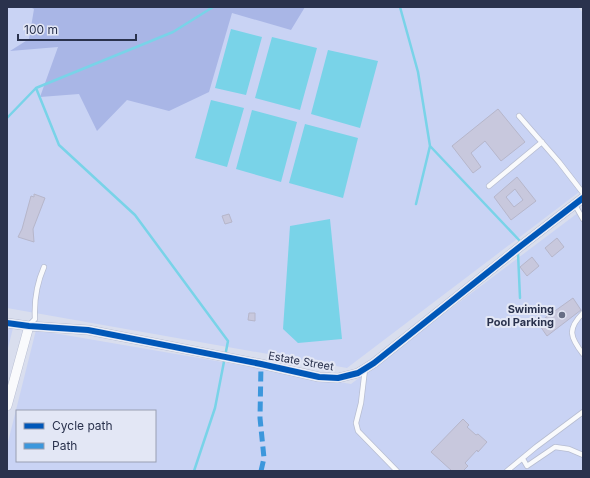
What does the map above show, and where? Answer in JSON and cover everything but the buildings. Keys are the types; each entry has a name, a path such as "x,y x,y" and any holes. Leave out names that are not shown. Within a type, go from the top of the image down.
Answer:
{"street":[{"name":"Estate Street","path":"7,323 88,330 319,377 338,378 358,373 374,363 583,198"},
{"path":"7,406 9,393 29,326"}],"lane":[{"path":"519,116 559,162 583,194"},
{"path":"489,186 542,142"},
{"path":"575,205 583,219"},
{"path":"29,326 35,319 38,285 44,267"},
{"path":"583,313 572,327 572,335 575,343 583,354"},
{"path":"365,369 361,403 356,422 358,431 397,471"},
{"path":"508,471 536,447 583,412"},
{"path":"523,459 527,466 555,447 569,449 583,455"}],"shaded area":[{"path":"7,7 578,7 583,13 583,189 347,368 7,308"},
{"path":"30,7 305,7 291,30 232,13 209,92 169,111 127,100 97,131 79,94 40,97 58,47 10,51 29,39 34,9"},
{"path":"231,29 262,37 246,95 215,88"},
{"path":"272,37 317,48 300,110 255,98"},
{"path":"328,50 378,61 360,128 311,114"},
{"path":"211,100 244,108 227,167 195,158"},
{"path":"252,110 297,122 281,182 236,169"},
{"path":"305,124 358,138 343,198 289,183"},
{"path":"583,209 583,471 7,471 7,446 16,410 36,330 351,384"},
{"path":"330,219 342,339 298,343 283,329 290,226"},
{"path":"7,327 13,328 7,352"}],"waterway":[{"path":"7,118 36,88 173,32 213,7"},
{"path":"400,7 418,72 430,146 416,204"},
{"path":"36,88 59,145 135,215 228,341 215,408 194,471"},
{"path":"430,146 520,241"},
{"path":"518,253 520,298"}],"marked path":[{"path":"261,364 260,418 264,458 261,471"}],"cycle path":[{"path":"7,323 88,330 319,377 338,378 358,373 374,363 583,198"}],"place":[{"name":"Swiming Pool Parking","path":"562,315"}]}
